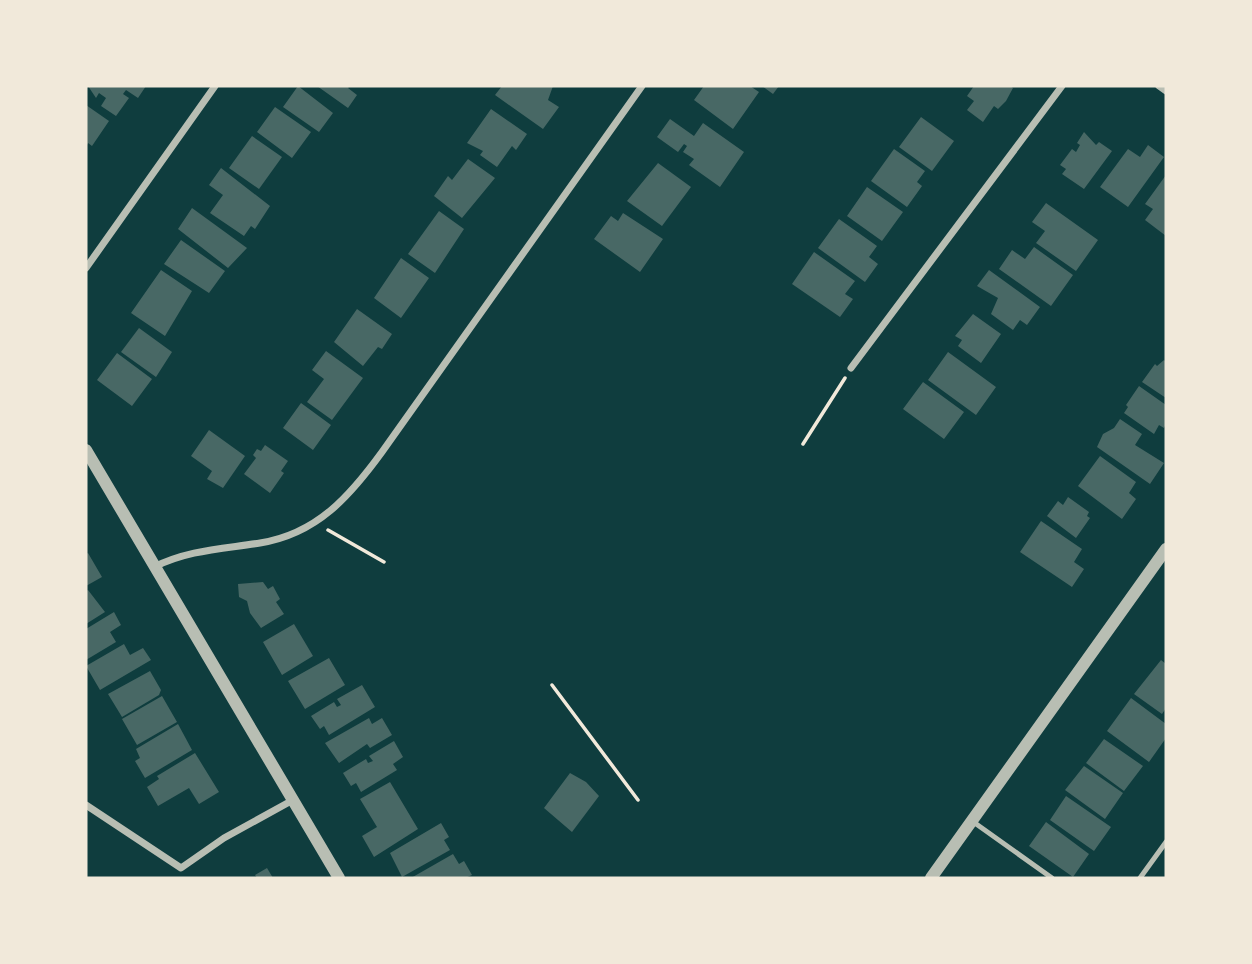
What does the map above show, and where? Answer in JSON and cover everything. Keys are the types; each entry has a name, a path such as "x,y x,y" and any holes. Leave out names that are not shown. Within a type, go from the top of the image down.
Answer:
{"street":[{"path":"86,268 215,86"},
{"path":"155,568 188,553 280,539 317,523 341,503 370,469 642,86"},
{"path":"851,368 1062,86"},
{"path":"1159,86 1166,91"},
{"path":"86,450 338,878"},
{"path":"931,878 1166,549"},
{"path":"86,805 181,868 224,838 293,800"}],"lane":[{"path":"972,821 1052,878"},
{"path":"1140,878 1166,842"}],"path":[{"path":"803,444 851,368"},
{"path":"317,523 384,562"},
{"path":"552,685 638,800"}],"building":[{"path":"88,86 146,86 138,98 126,90 123,94 129,98 116,116 101,106 106,98 99,93 96,98"},
{"path":"298,86 333,113 319,132 283,107"},
{"path":"317,86 350,86 348,88 357,95 348,108"},
{"path":"502,86 553,86 548,100 559,107 543,129 495,95"},
{"path":"704,86 750,86 759,92 733,129 694,100"},
{"path":"762,86 779,86 773,94"},
{"path":"974,86 1013,88 1006,101 998,109 994,106 983,122 967,110 974,101 967,96"},
{"path":"86,105 109,121 92,146 88,143 86,147"},
{"path":"275,107 311,132 292,158 257,132"},
{"path":"491,109 527,134 516,150 512,146 497,167 480,155 483,151 467,143"},
{"path":"921,117 954,141 932,171 899,147"},
{"path":"670,119 694,136 703,123 744,152 720,187 689,165 694,159 683,152 687,146 684,144 678,152 657,137"},
{"path":"1084,132 1096,145 1099,142 1112,151 1084,189 1062,174 1066,169 1060,165 1072,149 1076,152 1080,145 1077,143"},
{"path":"252,136 282,157 259,189 229,168"},
{"path":"1148,145 1164,157 1128,207 1100,187 1128,149 1140,157"},
{"path":"894,149 925,171 917,182 922,186 907,207 871,181"},
{"path":"468,159 495,178 462,218 434,196 448,176 452,180"},
{"path":"658,163 691,187 662,226 627,201"},
{"path":"221,168 270,206 255,229 251,226 244,236 210,213 223,195 209,185"},
{"path":"1166,175 1166,236 1145,220 1153,209 1145,204"},
{"path":"867,187 903,212 882,241 847,216"},
{"path":"1046,203 1098,240 1076,271 1036,243 1045,231 1032,222"},
{"path":"192,208 247,248 228,268 178,229"},
{"path":"439,211 464,229 435,273 408,254"},
{"path":"623,213 663,239 640,272 594,239 611,216 618,221"},
{"path":"839,219 877,246 869,257 878,264 865,282 818,248"},
{"path":"181,240 225,271 209,293 164,264"},
{"path":"1034,247 1073,275 1051,306 999,269 1012,250 1025,259"},
{"path":"814,252 855,281 845,294 853,299 840,317 792,284"},
{"path":"401,258 429,278 401,318 374,298"},
{"path":"161,270 192,291 165,336 131,313"},
{"path":"989,270 1040,307 1027,325 1020,320 1013,330 991,314 998,298 977,286"},
{"path":"357,309 392,334 382,349 378,347 363,366 334,342"},
{"path":"973,314 1001,334 981,363 958,346 962,340 955,336"},
{"path":"139,328 172,352 156,377 121,352"},
{"path":"326,351 363,378 332,420 307,402 324,379 312,370"},
{"path":"948,352 996,387 976,415 928,380"},
{"path":"117,353 152,379 132,406 97,380"},
{"path":"1164,360 1166,398 1142,382 1155,364 1157,366"},
{"path":"923,382 964,412 944,439 903,409"},
{"path":"1139,386 1166,405 1166,424 1164,428 1159,425 1154,434 1124,413 1128,407 1126,405"},
{"path":"301,403 331,425 313,450 283,428"},
{"path":"1120,419 1142,434 1135,445 1164,463 1150,484 1097,447 1103,434 1114,428"},
{"path":"209,430 245,456 223,488 207,479 212,471 191,456"},
{"path":"265,445 288,461 281,471 284,473 270,493 244,474 256,458 253,455 257,449 261,451"},
{"path":"1100,456 1136,482 1129,493 1136,499 1122,519 1078,486"},
{"path":"1068,497 1089,512 1087,516 1090,518 1076,538 1047,516 1058,501 1063,505"},
{"path":"1041,521 1082,549 1074,562 1084,569 1072,587 1020,552"},
{"path":"88,553 102,577 86,586 86,554"},
{"path":"263,582 268,589 273,586 280,599 276,602 284,614 261,628 250,613 247,601 239,597 238,584"},
{"path":"88,590 105,612 86,624 86,591"},
{"path":"114,612 121,625 110,632 116,642 86,660 86,629"},
{"path":"294,624 313,656 282,675 263,642"},
{"path":"124,644 130,655 143,648 151,660 100,690 86,666"},
{"path":"329,658 345,685 305,709 288,681"},
{"path":"1161,660 1166,664 1166,708 1162,714 1134,694"},
{"path":"150,671 161,690 159,695 122,717 108,694"},
{"path":"362,685 375,707 329,735 324,726 320,729 311,716 334,702 337,707 341,705 337,699"},
{"path":"162,696 177,722 137,745 122,719"},
{"path":"1131,698 1166,724 1166,738 1149,762 1107,731"},
{"path":"369,718 372,724 382,718 392,735 370,748 367,744 339,763 325,743"},
{"path":"178,724 192,750 145,778 135,761 140,758 136,749"},
{"path":"1104,739 1143,766 1124,791 1086,763"},
{"path":"394,741 403,757 393,764 397,770 361,792 356,783 351,786 343,773 366,759 368,763 373,761 369,756"},
{"path":"195,753 219,792 199,804 189,788 158,806 147,787 159,779 157,776"},
{"path":"1084,766 1123,793 1105,819 1065,790"},
{"path":"570,773 586,782 599,796 572,832 544,808"},
{"path":"390,782 418,829 374,857 362,836 377,827 360,799"},
{"path":"1066,796 1111,827 1094,851 1050,820"},
{"path":"1046,822 1089,854 1073,877 1029,846"},
{"path":"441,823 449,837 444,840 450,850 402,877 390,853"},
{"path":"453,854 459,864 464,861 472,875 465,878 411,878"},
{"path":"267,868 273,878 257,878 255,875"}]}
